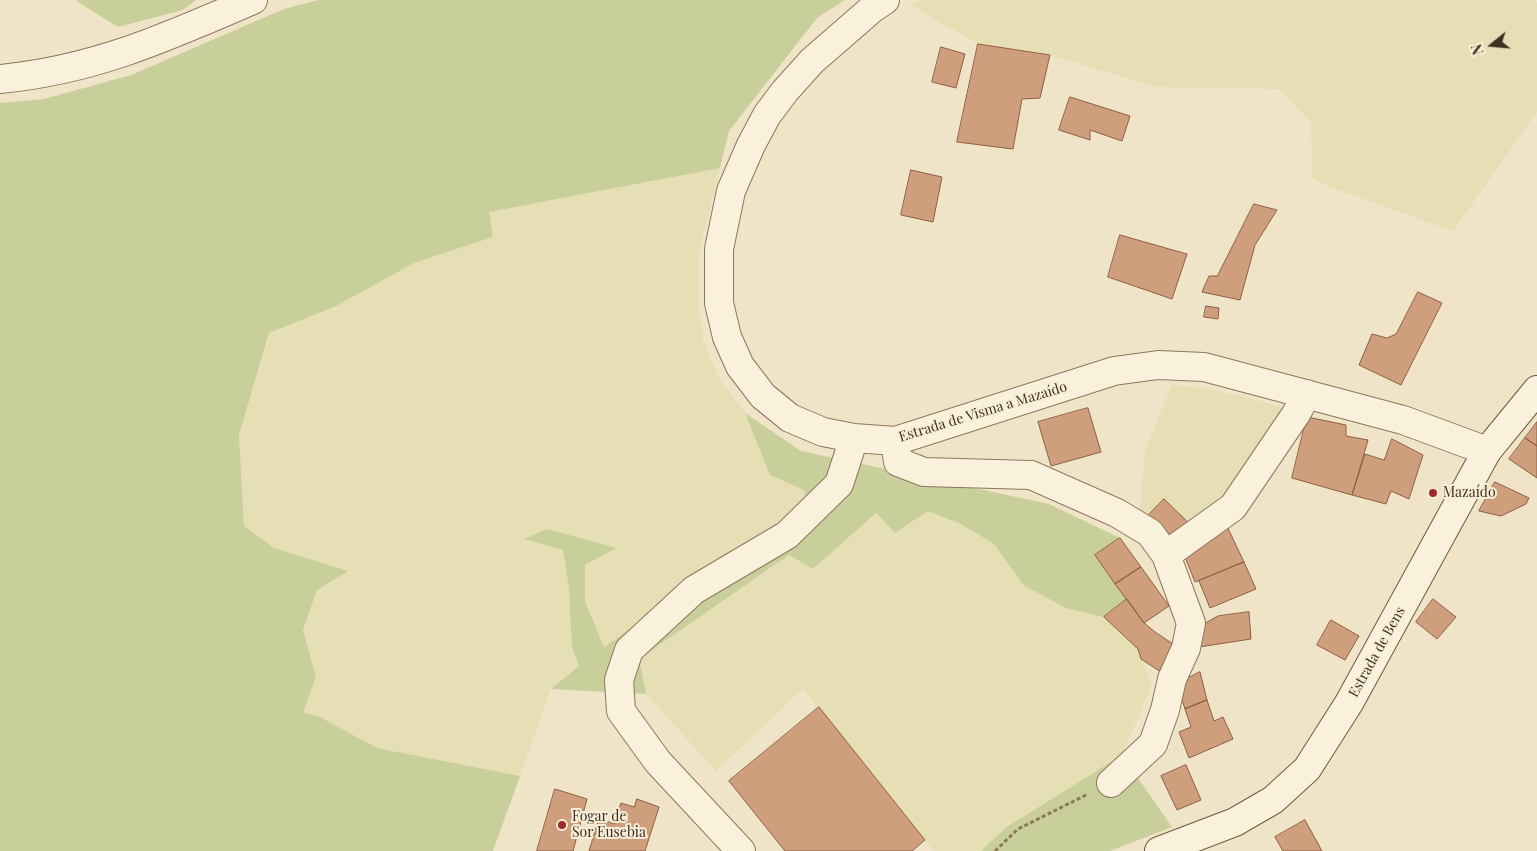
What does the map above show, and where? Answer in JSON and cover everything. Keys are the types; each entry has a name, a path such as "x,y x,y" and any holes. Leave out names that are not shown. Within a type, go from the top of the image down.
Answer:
{"street":[{"path":"0,79 40,74 84,65 120,54 160,40 253,0"},
{"name":"Estrada de Visma a Mazaído","path":"885,0 873,8 812,61 785,91 767,115 751,145 731,191 719,249 719,304 727,337 740,366 763,396 790,418 823,432 854,438 895,441 1114,371 1158,365 1204,367 1403,420 1487,450"},
{"name":"Estrada de Bens","path":"1159,851 1234,822 1273,800 1307,769 1358,687 1487,450 1537,390"},
{"path":"1166,555 1233,507 1296,414 1307,394"},
{"path":"741,851 658,762 621,711 619,680 629,650 694,590 788,535 839,484 854,438"},
{"path":"895,441 898,462 924,472 1031,476 1117,513 1150,533 1166,555 1191,623 1186,648 1172,679 1165,710 1153,744 1111,783"}],"path":[{"path":"995,851 1018,829 1111,783"}],"shaded area":[{"path":"921,0 1535,0 1537,3 1537,112 1453,231 1331,187 1312,178 1311,122 1279,89 1157,87 1050,55 978,44 910,5"},
{"path":"720,168 699,253 698,297 703,341 721,381 745,413 770,475 805,490 807,505 604,647 585,601 585,565 615,548 525,540 563,550 569,589 572,648 579,666 551,689 520,776 377,748 320,717 302,712 316,677 303,630 317,590 348,571 274,548 244,526 239,435 270,333 336,306 414,263 493,237 488,212"},
{"path":"1172,385 1242,396 1294,410 1229,502 1177,529 1166,538 1139,520 1145,450"},
{"path":"928,511 961,524 994,544 1023,585 1066,608 1104,617 1138,649 1152,686 1122,755 1005,828 981,851 934,851 803,689 716,771 646,694 639,659 789,555 813,569 876,513 895,533"}],"green space":[{"path":"77,0 196,0 183,10 118,27"},
{"path":"318,0 845,0 817,18 729,131 720,168 489,212 493,237 414,263 336,306 269,333 239,435 244,526 274,548 348,571 317,590 303,630 316,677 303,712 320,717 377,748 520,776 493,851 0,851 0,103 44,99 131,75 284,9"},
{"path":"745,413 801,451 1049,504 1120,538 1095,555 1127,599 1104,617 1066,608 1023,585 994,544 961,524 928,511 895,533 876,513 813,569 789,555 639,659 646,694 551,689 579,666 572,648 569,589 563,550 524,539 547,529 616,548 585,565 585,601 604,647 807,505 804,490 770,475"},
{"path":"1122,755 1172,827 1110,851 981,851 1005,828"}],"building":[{"path":"978,44 1050,55 1040,98 1022,99 1013,149 957,142"},
{"path":"941,47 965,54 956,88 932,82"},
{"path":"1070,97 1130,116 1122,141 1090,130 1090,140 1059,130"},
{"path":"911,170 942,177 933,222 901,215"},
{"path":"1254,204 1277,210 1255,245 1240,300 1202,292 1209,276 1217,276"},
{"path":"1120,235 1187,254 1172,299 1108,277"},
{"path":"1418,292 1442,303 1401,385 1359,365 1372,334 1387,338 1396,334"},
{"path":"1206,306 1219,308 1218,319 1204,317"},
{"path":"1088,408 1101,452 1051,466 1038,422"},
{"path":"1307,417 1346,425 1346,436 1368,440 1352,495 1292,478"},
{"path":"1537,422 1537,446 1525,438"},
{"path":"1525,438 1537,446 1537,478 1509,459"},
{"path":"1392,439 1423,455 1409,499 1391,491 1386,504 1352,495 1365,454 1384,460"},
{"path":"1495,482 1529,498 1526,504 1501,516 1479,511"},
{"path":"1164,499 1195,529 1181,531 1177,529 1166,538 1145,519"},
{"path":"1224,520 1244,562 1195,582 1183,552"},
{"path":"1120,538 1141,567 1115,584 1095,555"},
{"path":"1244,562 1256,589 1210,608 1199,581"},
{"path":"1141,567 1169,606 1144,623 1115,584"},
{"path":"1127,599 1144,623 1179,648 1164,674 1141,659 1138,649 1104,617"},
{"path":"1433,599 1456,617 1437,639 1416,622"},
{"path":"1249,612 1251,639 1199,647 1198,627 1218,616"},
{"path":"1331,620 1359,636 1345,660 1317,645"},
{"path":"1200,672 1207,700 1185,709 1177,684"},
{"path":"1207,700 1214,721 1223,717 1233,739 1189,758 1179,732 1191,727 1185,709"},
{"path":"819,707 925,840 912,851 785,851 729,781"},
{"path":"1186,765 1201,800 1177,810 1161,776"},
{"name":"Fogar de Sor Eusebia","path":"555,789 587,799 573,851 537,851"},
{"path":"637,799 659,807 645,851 589,851 599,818 614,824 621,803 634,807"},
{"path":"1305,820 1322,851 1283,851 1275,837"}],"place":[{"name":"Mazaído","path":"1433,493"},
{"name":"Fogar de Sor Eusebia","path":"562,825"}]}
